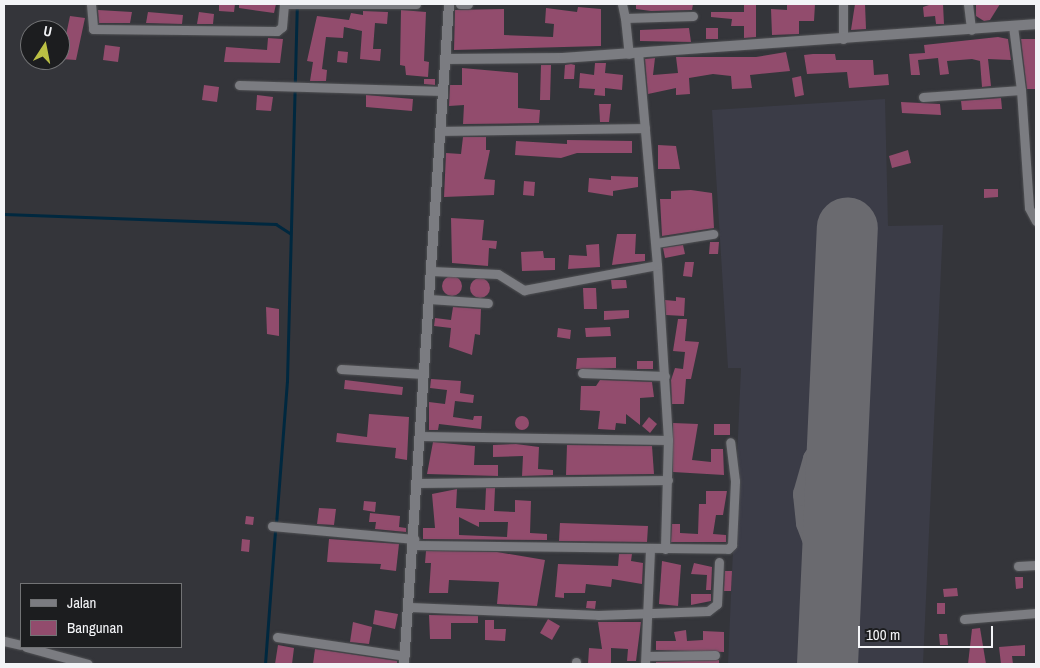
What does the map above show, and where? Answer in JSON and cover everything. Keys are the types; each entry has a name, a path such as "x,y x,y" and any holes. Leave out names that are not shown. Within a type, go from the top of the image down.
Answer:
{"street":[{"path":"91,4 93,29 267,31 282,27 284,4 416,4"},
{"path":"277,637 405,660 449,4"},
{"path":"460,4 468,4"},
{"path":"622,4 633,53 645,128 656,243 668,440 665,549"},
{"path":"843,4 843,39"},
{"path":"968,4 971,30"},
{"path":"625,18 693,16"},
{"path":"446,59 633,53 1036,24"},
{"path":"1013,26 1021,90 1029,208 1036,221"},
{"path":"239,85 443,91"},
{"path":"923,97 1021,90"},
{"path":"440,131 645,128"},
{"path":"656,243 713,234"},
{"path":"431,272 498,274 524,290 657,265"},
{"path":"429,299 488,303"},
{"path":"341,369 424,374"},
{"path":"582,373 665,376"},
{"path":"420,436 668,440"},
{"path":"272,526 414,542 650,549 731,547 735,481 730,442"},
{"path":"418,483 668,480"},
{"path":"650,549 646,660 715,655"},
{"path":"410,607 648,613 714,609 718,562"},
{"path":"1018,566 1036,565"},
{"path":"964,619 1036,613"},
{"path":"4,641 20,645"},
{"path":"30,648 88,664"}],"shaded area":[{"path":"885,99 888,226 943,225 923,664 728,664 741,368 728,368 712,110"}],"building":[{"path":"219,4 235,4 234,12 219,11"},
{"path":"239,4 276,4 274,13 239,8"},
{"path":"636,4 693,4 692,10 651,11 636,9"},
{"path":"787,4 815,4 814,21 799,21 799,34 772,35 771,9 787,10"},
{"path":"855,4 865,4 866,29 851,30"},
{"path":"932,4 943,4 944,24 936,24 935,16 924,17 923,7"},
{"path":"976,4 1000,4 990,20 984,21 976,16"},
{"path":"744,5 756,5 756,37 744,38 744,26 731,26 732,19 711,17 711,12 744,12"},
{"path":"578,7 601,9 601,46 454,50 455,10 504,9 504,35 553,37 554,24 545,23 546,8 577,12"},
{"path":"98,10 132,12 130,23 99,23"},
{"path":"401,10 426,12 424,61 429,62 428,77 406,75 405,66 400,65"},
{"path":"363,11 388,12 387,24 375,23 373,49 381,49 380,61 360,59 362,31 344,27 343,38 326,37 322,69 327,70 326,81 310,81 313,62 307,61 317,16 349,20 351,13 363,15"},
{"path":"148,12 183,15 182,24 146,23"},
{"path":"199,12 214,14 213,24 197,24"},
{"path":"70,16 85,18 76,60 70,60"},
{"path":"689,28 691,42 640,41 640,30"},
{"path":"706,28 718,28 718,39 706,39"},
{"path":"998,37 1008,39 1011,60 988,59 991,86 982,87 980,61 972,59 947,61 949,74 940,75 938,58 918,60 920,75 911,75 909,54 925,53 924,45"},
{"path":"268,38 283,39 280,63 224,62 226,47 267,50"},
{"path":"1021,39 1036,39 1036,89 1027,89"},
{"path":"105,45 120,47 118,62 103,60"},
{"path":"338,51 348,52 347,63 337,62"},
{"path":"786,52 790,71 750,75 752,88 732,89 731,76 713,74 689,78 690,94 676,95 676,88 648,94 645,59 655,58 653,75 678,73 676,57 756,57"},
{"path":"835,54 836,60 873,60 874,75 888,74 889,85 849,88 847,72 807,74 804,55"},
{"path":"595,63 606,63 605,73 623,75 622,90 605,88 605,96 594,95 595,89 579,88 580,73 594,75"},
{"path":"541,65 551,65 550,100 540,100"},
{"path":"565,65 575,65 574,79 564,79"},
{"path":"462,68 518,73 518,108 540,110 539,123 463,124 464,105 449,106 450,85 462,85"},
{"path":"801,76 804,95 795,97 792,78"},
{"path":"424,79 435,79 435,85 424,84"},
{"path":"204,85 219,87 217,102 202,100"},
{"path":"257,95 273,97 271,111 256,110"},
{"path":"366,95 413,99 412,111 366,107"},
{"path":"1001,98 1002,109 962,110 961,101"},
{"path":"901,102 940,104 941,115 902,113"},
{"path":"599,104 611,104 609,122 600,122"},
{"path":"463,137 486,137 486,150 490,150 484,179 495,180 494,195 444,197 446,153 461,154"},
{"path":"567,140 632,141 632,153 577,153 561,158 515,155 516,141 567,144"},
{"path":"658,145 676,146 680,169 658,169"},
{"path":"908,150 911,163 892,168 889,156"},
{"path":"611,176 638,177 638,187 613,191 613,196 588,192 589,178 611,180"},
{"path":"524,181 535,182 534,196 523,195"},
{"path":"984,189 998,189 998,197 984,198"},
{"path":"691,190 712,193 714,228 662,236 660,199 671,199 671,191"},
{"path":"451,218 484,220 482,240 497,241 496,249 489,248 488,266 452,263"},
{"path":"617,234 636,234 635,254 645,254 645,261 612,265"},
{"path":"710,242 719,242 718,254 709,254"},
{"path":"599,244 600,267 568,269 569,255 587,256 586,245"},
{"path":"683,245 685,254 665,258 663,248"},
{"path":"543,251 544,258 555,258 555,270 522,271 521,252"},
{"path":"685,262 694,262 692,277 683,276"},
{"path":"452,276 459,279 462,286 459,293 452,296 445,293 442,286 445,279"},
{"path":"480,278 487,281 490,288 487,295 480,298 473,295 470,288 473,281"},
{"path":"611,280 626,280 627,288 612,289"},
{"path":"583,288 596,288 597,309 584,309"},
{"path":"676,297 685,298 684,316 666,315 665,300 676,301"},
{"path":"266,307 279,309 279,336 267,334"},
{"path":"453,307 481,309 480,335 475,334 472,355 449,347 451,328 434,326 435,318 451,320"},
{"path":"629,310 629,318 604,320 604,311"},
{"path":"678,319 687,319 685,341 699,342 691,379 686,379 684,404 672,404 671,380 675,368 683,369 685,352 673,351"},
{"path":"610,327 611,336 586,337 585,328"},
{"path":"558,328 571,330 570,339 557,337"},
{"path":"616,357 616,368 576,369 577,358"},
{"path":"637,361 653,361 653,369 637,369"},
{"path":"431,379 461,381 460,393 474,395 473,403 455,401 453,417 473,420 474,416 482,416 481,429 439,424 438,430 429,430 429,402 445,404 447,390 430,388"},
{"path":"345,380 403,387 402,395 344,389"},
{"path":"600,380 652,382 654,397 640,398 640,425 626,414 626,424 616,423 615,430 598,429 600,411 580,410 581,386 596,386"},
{"path":"369,414 409,417 407,460 395,458 396,448 336,442 337,433 367,437"},
{"path":"522,416 527,418 529,423 527,428 522,430 517,428 515,423 517,418"},
{"path":"649,417 657,424 650,433 642,426"},
{"path":"673,423 698,424 692,460 711,462 711,449 723,449 724,475 673,472"},
{"path":"714,424 730,424 730,435 714,435"},
{"path":"433,442 475,446 474,465 498,465 498,476 427,474"},
{"path":"516,444 539,447 538,469 553,470 553,475 522,476 523,456 493,457 493,445"},
{"path":"567,445 652,446 654,474 566,475"},
{"path":"486,488 495,488 494,511 515,512 515,500 531,501 530,533 547,534 547,540 423,539 423,528 435,528 432,494 457,489 456,508 485,510","holes":["459,517 479,527 479,522 508,522 507,537 459,535"]},
{"path":"706,491 727,491 723,515 716,515 713,534 726,535 726,542 671,542 672,524 680,524 680,533 698,534 699,504 706,504"},
{"path":"364,501 376,502 375,512 363,510"},
{"path":"319,508 336,509 334,525 317,524"},
{"path":"370,513 400,516 399,527 406,528 406,532 375,529 376,522 369,522"},
{"path":"246,516 254,517 253,525 245,524"},
{"path":"560,523 648,526 647,542 559,541"},
{"path":"242,539 250,540 249,552 241,551"},
{"path":"329,539 399,544 396,571 380,569 381,564 327,562"},
{"path":"426,551 497,552 545,560 537,606 497,604 499,582 449,580 448,593 429,593 431,563 425,563"},
{"path":"619,554 632,554 631,561 643,563 642,584 612,579 611,587 586,584 585,593 564,593 564,598 555,597 558,564 618,566"},
{"path":"662,561 681,565 678,606 659,604"},
{"path":"694,563 712,567 711,590 706,590 707,575 691,574"},
{"path":"725,571 732,571 731,591 724,591"},
{"path":"1015,577 1023,577 1023,588 1016,589"},
{"path":"957,588 958,596 944,597 943,589"},
{"path":"691,594 711,594 711,601 691,605"},
{"path":"587,601 596,601 595,609 586,608"},
{"path":"937,603 945,603 945,614 937,614"},
{"path":"375,610 398,614 395,629 373,624"},
{"path":"429,615 478,616 478,623 451,623 451,639 430,639"},
{"path":"548,619 560,626 552,640 540,633"},
{"path":"485,620 494,620 494,629 506,629 505,641 485,640"},
{"path":"353,622 372,627 369,644 350,642"},
{"path":"598,622 641,622 636,661 627,661 628,649 611,648 611,664 588,664 589,648 602,649"},
{"path":"980,628 986,664 968,664 972,629"},
{"path":"686,630 687,641 703,640 703,631 724,632 724,652 656,650 656,641 676,641 674,632"},
{"path":"939,634 947,634 948,645 940,645"},
{"path":"278,645 294,648 292,664 275,664"},
{"path":"1025,645 1025,656 1012,656 1013,664 1001,664 999,647"},
{"path":"315,649 397,661 397,664 313,664"},
{"path":"719,660 719,664 656,664 656,662"}],"waterway":[{"path":"276,524 287,381 297,5"},
{"path":"4,214 276,224 290,233"},
{"path":"265,664 275,530"}],"taxiway":[{"path":"831,584 808,523 805,494 815,459 827,454 837,461"}],"runway":[{"path":"827,664 847,227"}]}
